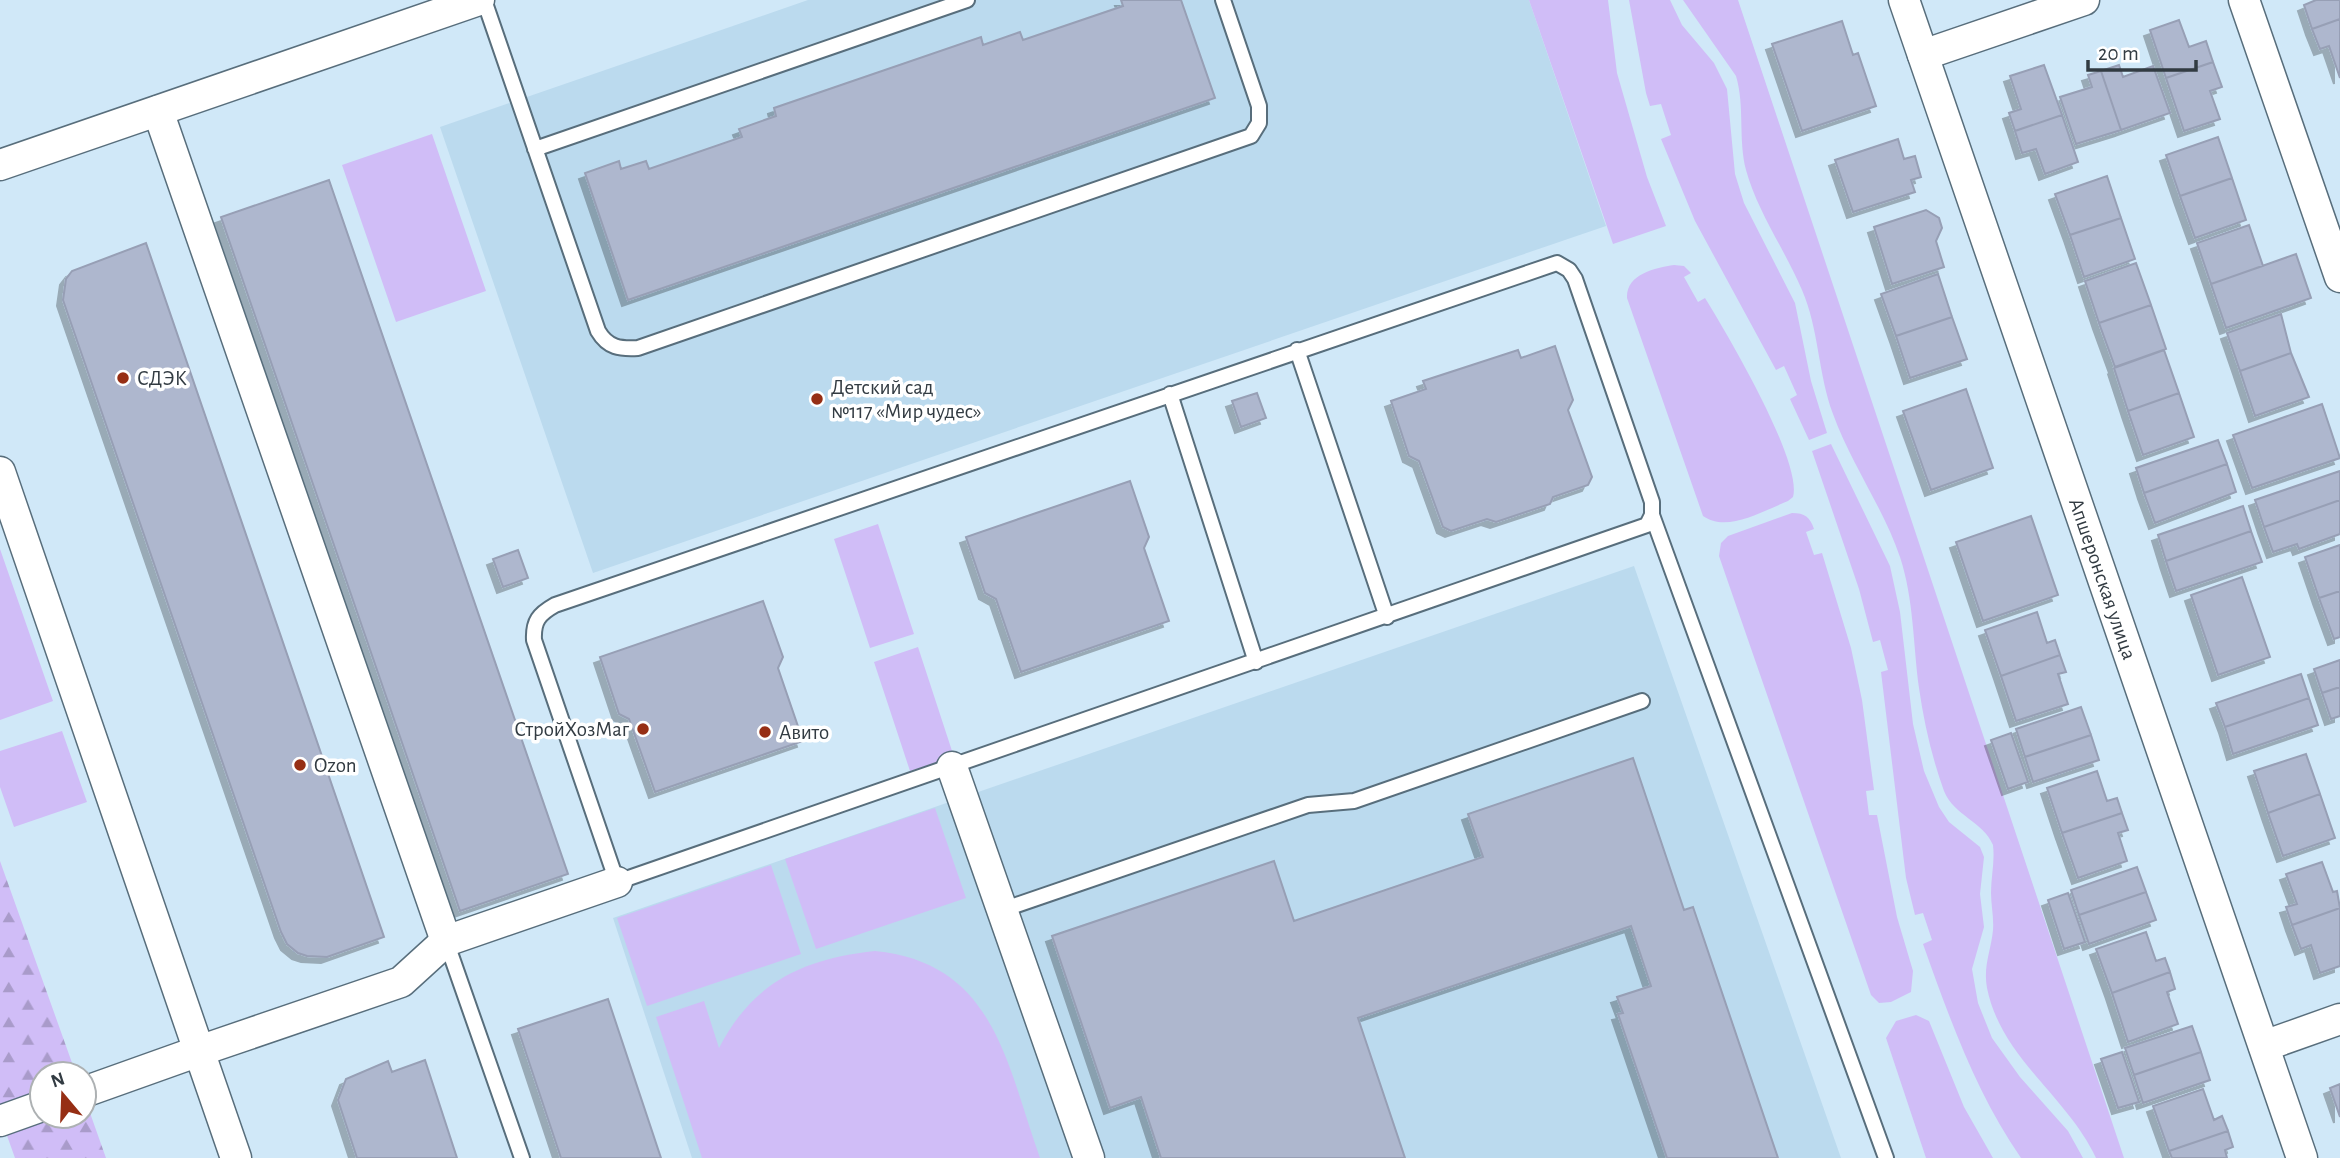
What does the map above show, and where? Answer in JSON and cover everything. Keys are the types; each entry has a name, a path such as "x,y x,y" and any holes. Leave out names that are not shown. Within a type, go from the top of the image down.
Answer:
{"street":[{"path":"0,165 482,0"},
{"name":"Апшеронская улица","path":"1904,0 2302,1158"},
{"path":"1923,55 2084,0"},
{"path":"2244,0 2340,278"},
{"path":"158,111 446,941"},
{"path":"0,472 236,1158"},
{"path":"952,766 1089,1158"},
{"path":"98,1086 401,982 446,941 617,882"},
{"path":"2264,1046 2340,1019"},
{"path":"0,1121 28,1111"}],"lane":[{"path":"482,0 598,331 605,342 612,346 638,348 1251,136 1259,122 1259,106 1223,0"},
{"path":"536,149 967,0"},
{"path":"1652,515 1647,525 1634,531 617,882 534,640 533,626 540,614 555,606 1557,263 1569,270 1575,279 1652,502 1652,515 1886,1158"},
{"path":"1297,350 1387,617"},
{"path":"1170,394 1256,662"},
{"path":"1002,910 1308,805 1354,801 1642,701"},
{"path":"446,941 522,1158"}],"shaded area":[{"name":"Детский сад №117 «Мир чудес»","path":"808,0 1529,0 1606,226 593,573 440,127"},
{"path":"1634,566 1841,1158 692,1158 613,918"}],"green space":[{"path":"1529,0 1608,0 1617,73 1647,177 1666,226 1613,244"},
{"path":"1629,0 1670,0 1682,25 1714,63 1727,89 1735,174 1744,203 1795,303 1811,381 1827,433 1809,440 1790,399 1797,395 1784,366 1776,370 1695,221 1661,139 1671,135 1661,104 1650,106 1646,93"},
{"path":"1683,0 1738,0 2124,1158 2096,1158 2069,1115 2020,1056 1995,1013 1986,980 1993,930 1993,845 1983,830 1954,807 1944,791 1923,714 1911,606 1900,557 1840,432 1828,399 1808,305 1751,186 1742,146 1736,76"},
{"path":"432,134 486,291 396,322 342,165"},
{"path":"1674,265 1684,266 1691,273 1684,277 1698,302 1705,298 1729,339 1761,397 1786,456 1793,480 1793,497 1745,519 1723,522 1703,516 1627,298 1631,283 1636,278 1651,270"},
{"path":"1831,444 1890,566 1900,612 1913,724 1924,771 1939,807 1949,822 1980,847 1984,857 1980,894 1984,927 1972,969 1978,1003 1992,1038 2020,1077 2068,1131 2083,1158 2021,1158 1977,1081 1923,944 1932,940 1923,913 1915,915 1906,878 1881,672 1888,670 1880,640 1873,642 1859,589 1812,451"},
{"path":"1792,513 1806,516 1814,529 1806,532 1814,555 1822,553 1851,648 1862,700 1874,790 1866,791 1869,815 1877,815 1897,917 1913,971 1911,992 1891,1002 1879,1003 1871,995 1719,556 1721,543 1728,536"},
{"path":"878,524 914,634 870,648 834,539"},
{"path":"0,549 53,701 0,720"},
{"path":"918,647 954,757 910,771 874,662"},
{"path":"62,731 87,802 14,827 0,787 0,751"},
{"path":"935,808 966,898 816,949 785,859"},
{"path":"0,861 71,1060 28,1060 28,1130 96,1130 106,1158 15,1158 0,1116"},
{"path":"771,865 801,954 647,1006 617,918"},
{"path":"875,951 915,959 947,975 971,997 990,1023 1004,1054 1040,1158 702,1158 656,1017 704,1001 719,1048 748,1006 764,990 783,978 825,960"},
{"path":"1916,1015 1929,1021 1964,1107 1993,1158 1926,1158 1886,1038 1896,1021"}],"building":[{"path":"1121,0 1181,0 1215,98 628,300 585,173 619,161 621,169 646,161 649,169 742,137 739,129 776,116 774,108 981,37 983,45 1020,32 1023,40 1123,6"},
{"path":"2316,0 2340,0 2340,19 2312,29 2304,5"},
{"path":"2340,19 2340,78 2329,46 2320,49 2312,29"},
{"path":"2179,20 2189,47 2206,41 2213,62 2166,78 2150,30"},
{"path":"1842,21 1853,55 1858,53 1876,106 1802,131 1772,44"},
{"path":"2213,62 2222,87 2210,91 2220,119 2184,131 2166,78"},
{"path":"2044,65 2062,115 2015,131 2009,113 2021,109 2010,76"},
{"path":"2119,65 2123,77 2153,66 2170,113 2121,130 2101,71"},
{"path":"2101,71 2121,130 2076,144 2060,97 2092,87 2088,75"},
{"path":"2062,115 2078,162 2045,174 2036,149 2022,153 2015,131"},
{"path":"2218,137 2232,178 2180,196 2166,155"},
{"path":"1898,139 1904,159 1915,156 1921,177 1911,180 1915,192 1853,212 1835,160"},
{"path":"2107,176 2121,218 2070,235 2055,194"},
{"path":"2232,178 2246,220 2195,238 2180,196"},
{"path":"329,180 568,874 460,911 221,217"},
{"path":"1926,210 1939,218 1942,228 1936,241 1944,267 1892,284 1874,227"},
{"path":"2121,218 2135,259 2084,277 2070,235"},
{"path":"2249,225 2263,266 2211,284 2197,243"},
{"path":"146,243 384,937 327,957 298,953 287,944 281,932 63,300 66,279 72,271"},
{"path":"2296,254 2311,298 2226,328 2211,284"},
{"path":"2136,263 2151,305 2099,323 2085,281"},
{"path":"1938,274 1952,317 1896,336 1881,294"},
{"path":"2151,305 2166,349 2115,367 2099,323"},
{"path":"2281,314 2291,353 2240,371 2227,333"},
{"path":"1952,317 1967,359 1910,378 1896,336"},
{"path":"1555,346 1573,400 1568,410 1592,477 1588,485 1553,497 1550,504 1496,522 1487,519 1451,531 1443,527 1419,461 1409,456 1391,401 1426,389 1423,381 1518,350 1521,358"},
{"path":"2164,350 2179,393 2128,411 2114,368"},
{"path":"2291,353 2309,397 2255,416 2240,371"},
{"path":"1966,389 1993,468 1931,490 1903,411"},
{"path":"1257,393 1266,418 1241,427 1232,401"},
{"path":"2179,393 2194,437 2143,455 2128,411"},
{"path":"2322,404 2340,458 2252,488 2233,435"},
{"path":"2218,440 2227,464 2144,493 2136,468"},
{"path":"2227,464 2236,492 2155,523 2144,493"},
{"path":"2340,471 2340,500 2264,527 2255,500"},
{"path":"1130,481 1149,537 1144,548 1169,621 1021,672 996,599 985,593 966,537"},
{"path":"2340,500 2340,534 2299,549 2297,544 2273,552 2264,527"},
{"path":"2243,506 2251,531 2166,561 2158,535"},
{"path":"2031,516 2058,595 1983,621 1956,542"},
{"path":"2251,531 2262,562 2176,591 2166,561"},
{"path":"2340,545 2340,591 2319,598 2305,557"},
{"path":"518,550 528,578 503,587 493,559"},
{"path":"2242,577 2270,657 2218,675 2191,595"},
{"path":"2340,591 2340,637 2334,639 2319,598"},
{"path":"763,601 783,657 778,668 803,741 655,792 629,719 619,714 600,657"},
{"path":"2037,612 2047,643 2055,640 2060,655 2001,676 1985,630"},
{"path":"2060,655 2066,672 2058,674 2068,704 2016,721 2001,676"},
{"path":"2340,660 2340,687 2322,693 2314,669"},
{"path":"2301,674 2309,698 2225,727 2216,703"},
{"path":"2340,687 2340,716 2331,719 2322,693"},
{"path":"2309,698 2318,725 2233,754 2225,727"},
{"path":"2081,707 2091,735 2025,757 2016,729"},
{"path":"2011,733 2028,782 2008,789 1991,740"},
{"path":"2091,735 2099,760 2033,782 2025,757"},
{"path":"2306,754 2320,794 2268,813 2254,771"},
{"path":"1633,758 1684,910 1693,907 1778,1158 1667,1158 1618,1014 1623,1013 1617,997 1651,986 1631,926 1358,1018 1405,1158 1161,1158 1141,1097 1110,1108 1052,936 1274,861 1294,921 1483,857 1468,814"},
{"path":"2097,771 2107,801 2117,798 2122,813 2062,833 2047,788"},
{"path":"2320,794 2335,838 2283,856 2268,813"},
{"path":"2122,813 2128,830 2118,833 2127,861 2078,878 2062,833"},
{"path":"2322,862 2333,892 2337,891 2340,908 2292,925 2286,907 2297,904 2286,874"},
{"path":"2137,867 2146,892 2079,915 2071,890"},
{"path":"2146,892 2156,920 2089,944 2079,915"},
{"path":"2068,893 2085,942 2064,949 2048,900"},
{"path":"2340,908 2340,966 2320,973 2311,945 2301,949 2292,925"},
{"path":"2146,932 2156,961 2165,958 2170,972 2112,993 2096,949"},
{"path":"2170,972 2175,989 2167,992 2178,1024 2128,1042 2112,993"},
{"path":"608,999 661,1158 561,1158 518,1029"},
{"path":"2192,1026 2201,1052 2134,1075 2125,1048"},
{"path":"2122,1052 2139,1102 2118,1108 2101,1059"},
{"path":"2201,1052 2210,1080 2143,1103 2134,1075"},
{"path":"425,1060 457,1158 357,1158 338,1100 346,1079 388,1061 392,1072"},
{"path":"2340,1084 2340,1117 2330,1088"},
{"path":"2203,1089 2214,1120 2222,1116 2228,1131 2169,1151 2153,1106"},
{"path":"2228,1131 2233,1147 2225,1150 2227,1158 2172,1158 2169,1151"}],"place":[{"name":"СДЭК","path":"123,378"},
{"name":"Детский сад №117 «Мир чудес»","path":"817,399"},
{"name":"СтройХозМаг","path":"643,729"},
{"name":"Авито","path":"765,732"},
{"name":"Ozon","path":"300,765"}]}
